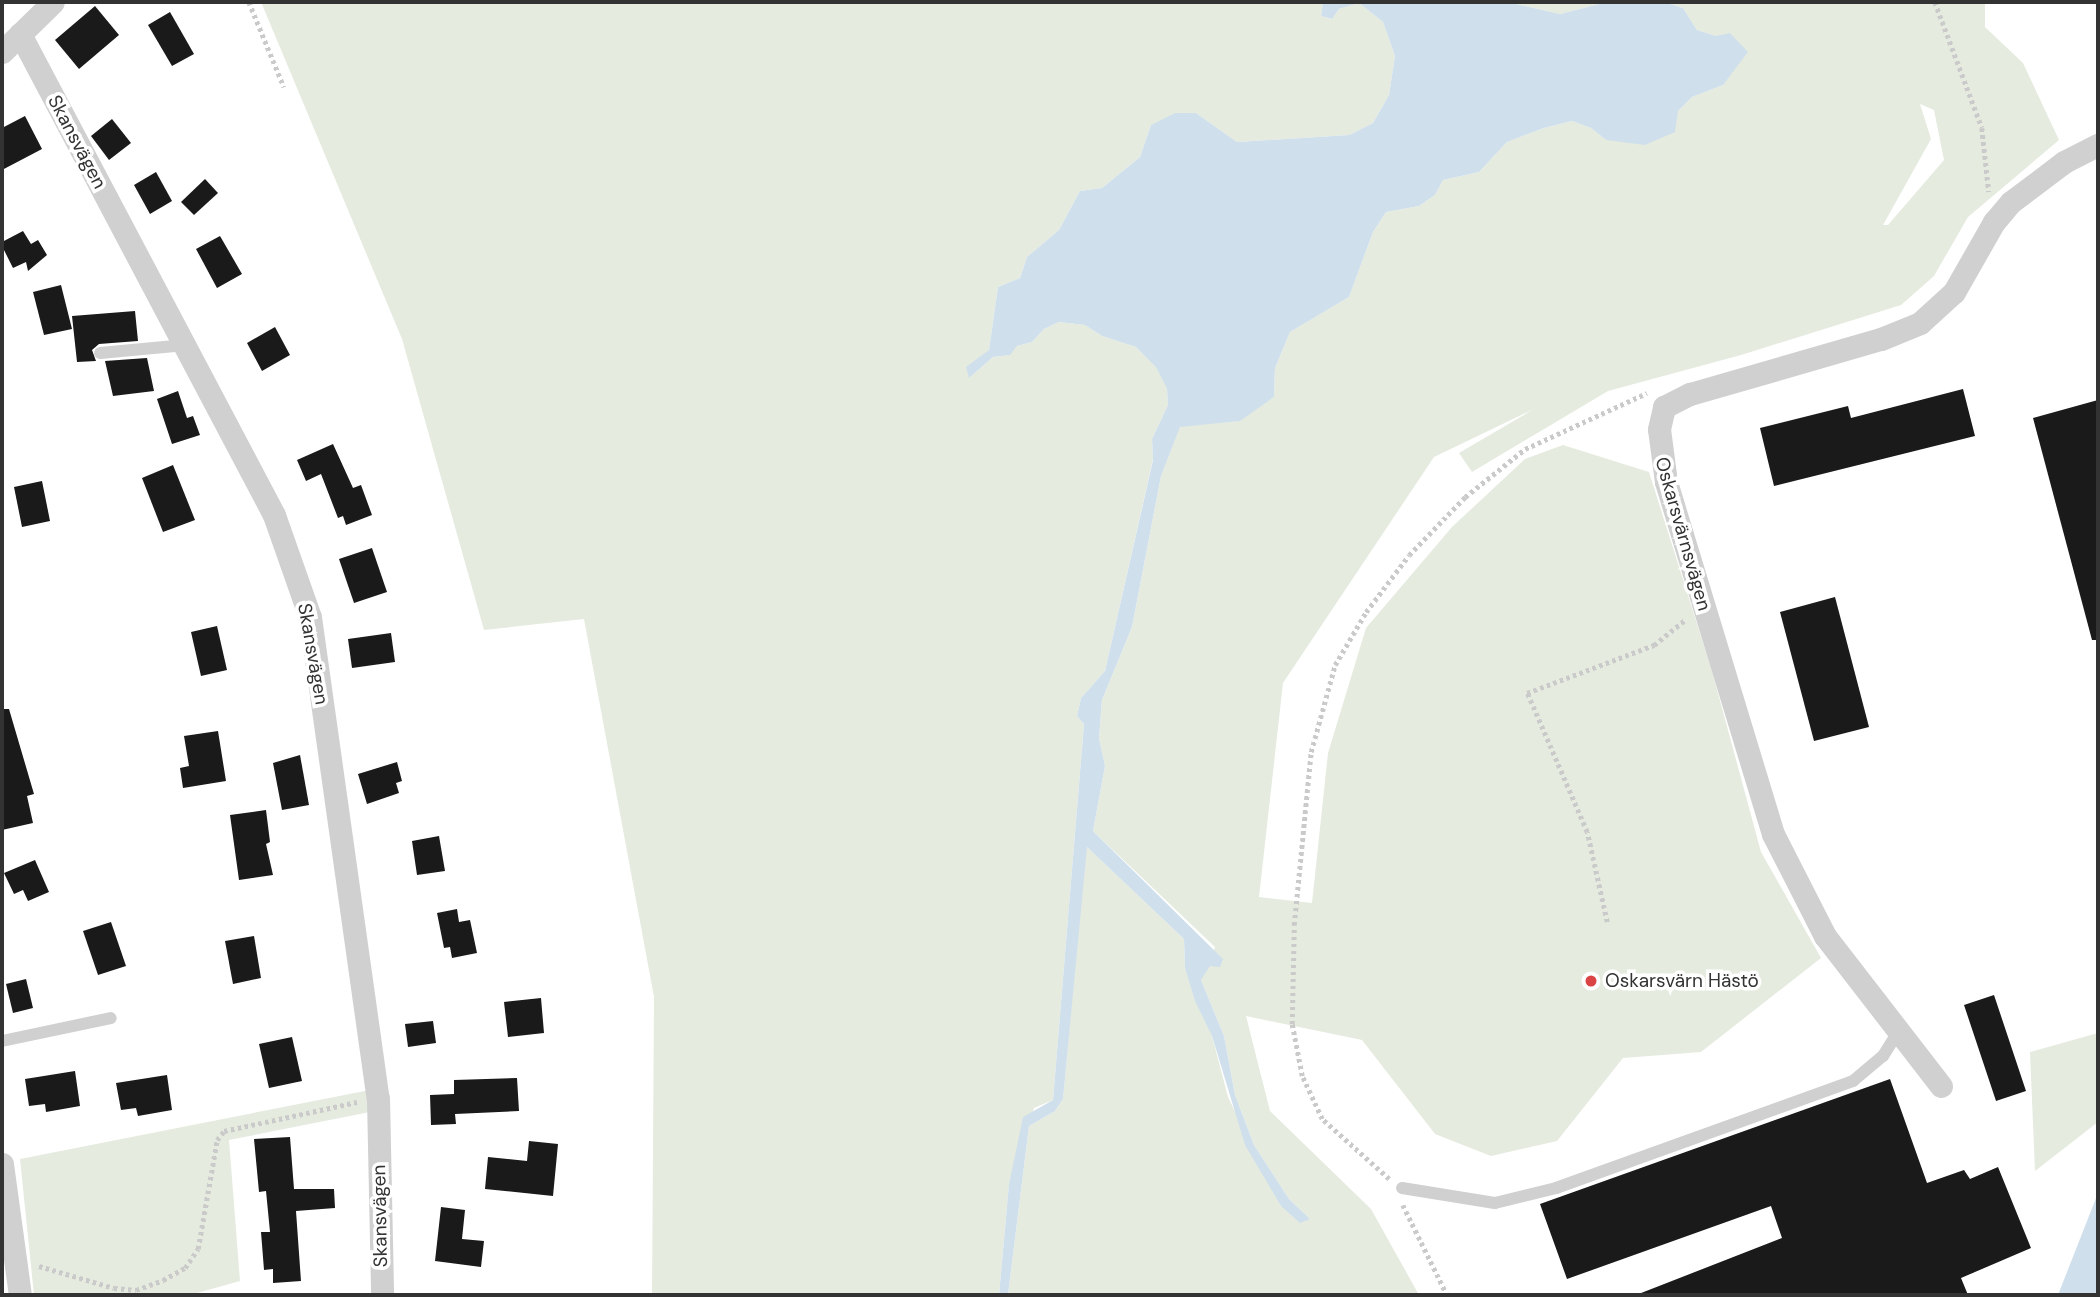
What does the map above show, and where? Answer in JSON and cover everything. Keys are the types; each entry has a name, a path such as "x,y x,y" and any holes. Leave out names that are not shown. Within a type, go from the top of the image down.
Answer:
{"street":[{"path":"2,52 53,2"},
{"name":"Skansvägen","path":"20,34 274,515 310,617 378,1098 382,1295"},
{"path":"1664,407 1690,394 1920,323 1954,292 1994,222 2011,202 2064,162 2098,145"},
{"name":"Oskarsvärnsvägen","path":"1664,407 1659,449 1773,834 1825,936 1941,1086"},
{"path":"2,1164 20,1295"}],"lane":[{"path":"100,353 186,345"},
{"path":"2,1041 111,1018"},
{"path":"1402,1188 1496,1203 1556,1188 1853,1081 1883,1056 1899,1030"}],"path":[{"path":"249,2 284,87"},
{"path":"1936,2 1982,128 1989,188 1985,200"},
{"path":"1447,1295 1403,1210 1402,1188 1322,1119 1302,1076 1292,1024 1294,925 1311,752 1335,665 1366,612 1409,555 1465,497 1525,449 1577,421 1660,387 1664,407"},
{"path":"1606,922 1587,832 1527,693 1654,645 1676,630 1702,601"},
{"path":"15,1257 114,1288 136,1290 163,1280 185,1268 198,1249 216,1140 224,1131 378,1098"}],"shaded area":[{"path":"261,2 1323,2 1321,16 1332,19 1339,9 1359,3 1383,22 1395,56 1389,95 1373,123 1349,135 1237,142 1196,113 1151,125 1140,157 1102,188 1080,191 1059,230 1027,257 1020,278 998,287 989,350 969,378 993,357 1009,355 1017,346 1032,342 1044,329 1059,322 1085,325 1102,336 1136,347 1156,366 1167,389 1168,405 1152,439 1153,459 1105,671 1081,698 1077,716 1084,724 1053,1100 1034,1108 1009,1184 999,1295 652,1295 654,997 584,619 484,630 402,339"},
{"path":"1507,2 1607,2 1560,14"},
{"path":"1664,2 1985,2 1985,27 2023,63 2059,140 1968,217 1934,276 1901,305 1741,355 1608,391 1472,472 1459,453 1534,409 1434,457 1283,683 1259,897 1312,903 1328,753 1366,628 1452,527 1525,459 1563,445 1649,472 1712,671 1761,852 1821,958 1701,1052 1623,1058 1557,1141 1491,1156 1435,1134 1362,1040 1246,1016 1270,1111 1371,1209 1419,1295 1008,1295 1029,1126 1055,1111 1063,1099 1086,846 1184,939 1185,968 1212,1036 1228,1097 1281,1206 1310,1219 1289,1199 1254,1145 1235,1095 1224,1036 1201,980 1215,947 1093,831 1105,766 1099,738 1102,700 1132,627 1161,476 1180,426 1239,421 1274,397 1275,368 1290,332 1349,297 1373,232 1386,212 1419,206 1435,195 1443,180 1479,172 1507,142 1544,128 1572,121 1591,128 1606,140 1678,111 1692,97 1723,85 1716,36 1697,30 1683,8","holes":["1920,104 1934,110 1944,160 1888,225 1883,225 1931,139"]},
{"path":"2098,1033 2098,1122 2035,1171 2030,1052"},
{"path":"370,1090 370,1112 229,1140 240,1281 190,1295 34,1295 20,1159"}],"water":[{"path":"1323,2 1507,2 1560,14 1607,2 1664,2 1683,8 1697,30 1716,36 1730,33 1748,52 1723,85 1692,97 1678,111 1675,132 1645,145 1606,140 1591,128 1572,121 1544,128 1507,142 1479,172 1443,180 1435,195 1419,206 1386,212 1373,232 1349,297 1290,332 1275,368 1274,397 1240,421 1180,427 1161,476 1132,627 1102,700 1099,738 1105,766 1093,831 1223,959 1220,967 1210,966 1201,980 1224,1036 1235,1095 1254,1145 1289,1199 1310,1219 1300,1223 1281,1206 1245,1145 1212,1036 1195,1001 1185,968 1184,939 1087,847 1063,1099 1055,1111 1029,1126 1008,1295 999,1295 1009,1184 1023,1117 1053,1100 1084,724 1077,716 1081,698 1105,671 1153,460 1152,439 1168,405 1167,389 1156,367 1136,347 1102,336 1085,325 1059,322 1044,329 1032,342 1017,346 1010,355 993,357 969,378 966,367 989,350 998,287 1020,278 1027,257 1059,230 1080,191 1102,188 1140,157 1151,125 1175,113 1196,113 1237,142 1349,135 1373,123 1389,95 1395,56 1383,22 1359,3 1339,9 1332,19 1321,16"},
{"path":"2098,1193 2098,1295 2058,1295"}],"building":[{"path":"95,6 119,35 79,69 55,40"},
{"path":"170,12 194,54 172,66 148,25"},
{"path":"25,116 42,149 2,170 2,128"},
{"path":"112,119 131,143 109,160 91,136"},
{"path":"156,172 172,201 150,214 134,185"},
{"path":"205,179 218,193 194,215 181,202"},
{"path":"23,231 31,244 38,240 47,255 28,271 26,262 13,268 2,246 2,242"},
{"path":"220,236 242,274 217,288 196,249"},
{"path":"61,285 72,329 44,335 33,292"},
{"path":"135,311 138,341 99,344 92,350 96,361 77,362 72,316"},
{"path":"275,327 290,355 262,371 247,343"},
{"path":"147,358 154,391 113,396 105,361"},
{"path":"1963,389 1975,436 1774,486 1760,428 1848,406 1851,418"},
{"path":"178,391 187,418 193,416 200,435 172,444 157,399"},
{"path":"2098,400 2098,640 2092,640 2033,418"},
{"path":"333,444 353,488 361,485 372,515 346,525 343,516 338,518 321,474 306,481 297,460"},
{"path":"173,465 195,520 163,532 142,478"},
{"path":"42,481 50,521 22,527 14,487"},
{"path":"372,548 387,592 354,603 339,559"},
{"path":"1835,597 1869,727 1814,741 1780,612"},
{"path":"217,626 227,670 201,676 191,632"},
{"path":"391,633 395,662 352,668 348,639"},
{"path":"2,709 9,709 34,794 27,796 33,823 2,830"},
{"path":"218,731 226,781 183,788 180,768 189,766 184,736"},
{"path":"300,755 309,805 282,810 273,763"},
{"path":"397,762 402,781 396,783 399,793 367,804 358,774"},
{"path":"266,810 270,842 266,844 273,875 239,880 230,815"},
{"path":"439,836 445,871 417,875 412,841"},
{"path":"35,860 49,892 28,901 23,890 14,894 4,873"},
{"path":"457,909 459,922 470,920 477,953 452,958 450,947 444,948 437,913"},
{"path":"111,922 126,966 98,975 83,931"},
{"path":"254,936 261,978 233,984 225,941"},
{"path":"26,979 33,1008 13,1013 6,984"},
{"path":"1994,995 2026,1091 1996,1101 1964,1005"},
{"path":"541,998 544,1033 508,1037 504,1002"},
{"path":"433,1021 436,1043 408,1047 405,1024"},
{"path":"292,1037 302,1081 269,1088 259,1044"},
{"path":"75,1071 80,1106 46,1112 45,1104 29,1106 25,1079"},
{"path":"167,1075 172,1110 138,1116 136,1108 121,1110 116,1083"},
{"path":"517,1078 519,1111 455,1114 456,1124 431,1125 430,1095 454,1094 454,1080"},
{"path":"1890,1079 1927,1183 1964,1170 1970,1179 1998,1167 2031,1248 1961,1278 1968,1295 1636,1295 1782,1238 1771,1206 1567,1279 1540,1204"},
{"path":"290,1137 294,1189 334,1189 335,1208 296,1211 301,1281 273,1283 273,1269 264,1270 261,1232 270,1232 266,1191 259,1192 254,1139"},
{"path":"529,1141 558,1144 553,1196 485,1189 488,1157 527,1161"},
{"path":"441,1207 465,1210 462,1239 484,1241 481,1267 435,1261"}],"place":[{"name":"Oskarsvärn Hästö","path":"1591,981"}]}
